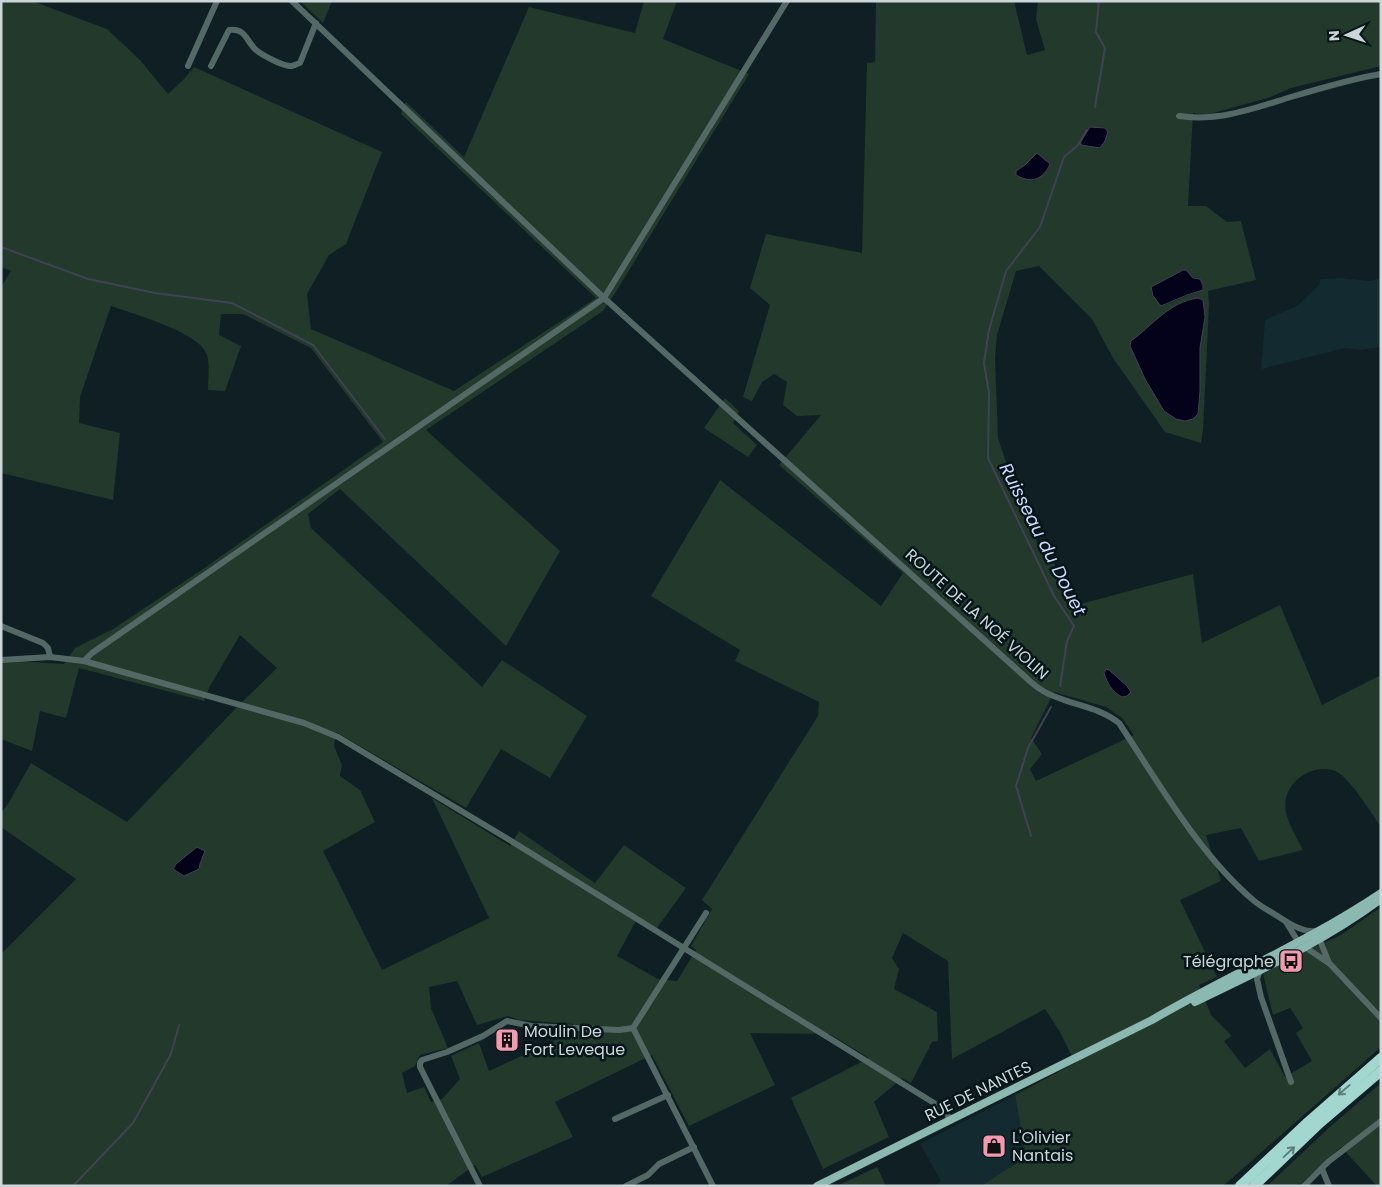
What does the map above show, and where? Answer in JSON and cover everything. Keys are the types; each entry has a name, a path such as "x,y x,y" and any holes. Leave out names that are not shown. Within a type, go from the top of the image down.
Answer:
{"highway":[{"path":"1240,1186 1314,1116 1381,1058"},
{"path":"1254,1186 1320,1123 1381,1071"}],"main road":[{"name":"RUE DE NANTES","path":"817,1186 1241,977 1312,940 1381,893"},
{"path":"1256,972 1381,899"},
{"name":"RUE DE NANTES","path":"1241,977 1256,972 1287,952"},
{"path":"1256,972 1287,952"}],"street":[{"path":"188,66 217,1"},
{"name":"ROUTE DE LA NOÉ VIOLIN","path":"292,1 604,298 1032,683 1043,692 1097,710 1109,715 1119,723 1193,833 1220,867 1254,901 1286,922 1309,932 1312,940"},
{"path":"84,661 86,657 604,298 787,1"},
{"path":"211,66 228,30 235,30 246,36 255,50 274,61 291,66 300,63 316,23"},
{"path":"1179,116 1205,118 1222,116 1315,89 1381,74"},
{"path":"1,626 43,643 48,648 50,657"},
{"path":"1,660 50,657 84,661 324,730 508,839 684,947 942,1108 951,1120"},
{"path":"480,1186 420,1067 420,1062 483,1036 507,1021 532,1026 619,1030 633,1028 706,913"},
{"path":"1286,922 1291,932 1291,942 1287,952 1322,956"},
{"name":"ROUTE DE LA NOÉ VIOLIN","path":"1298,927 1312,940"},
{"path":"1291,932 1312,940 1322,956 1381,1018"},
{"path":"1312,940 1322,956"},
{"path":"1256,972 1256,983 1291,1082"},
{"path":"1256,972 1258,976 1256,983"},
{"path":"1241,977 1256,983"},
{"path":"633,1028 713,1186"},
{"path":"615,1119 668,1095"},
{"path":"1304,1186 1328,1162 1381,1121"},
{"path":"626,1186 648,1175 659,1164 694,1147"},
{"path":"1322,1169 1329,1186"}],"shaded area":[{"path":"1090,127 1105,128 1108,132 1100,148 1081,145 1081,141"},
{"path":"1037,153 1050,164 1044,174 1032,180 1016,175 1016,171"},
{"path":"1186,270 1193,278 1200,279 1203,290 1161,306 1153,296 1151,287"},
{"path":"1342,278 1370,281 1381,278 1381,347 1361,350 1345,348 1261,369 1265,320 1297,306 1319,285 1321,279"},
{"path":"1198,298 1203,300 1205,317 1200,348 1198,414 1193,419 1185,421 1176,419 1164,411 1145,379 1130,346 1131,341 1170,309 1188,300"},
{"path":"1106,669 1127,686 1131,692 1127,696 1122,697 1113,690 1104,673"},
{"path":"197,847 205,851 199,869 184,876 173,869 176,864"},
{"path":"1015,1095 1026,1157 981,1186 934,1186 941,1181 920,1144"}],"green space":[{"path":"1,1 32,1 107,29 140,60 168,94 194,67 382,152 346,244 329,255 307,294 311,329 454,391 596,298 401,114 406,102 464,157 529,7 635,33 644,1 677,1 663,39 749,74 603,311 426,430 560,551 506,646 340,489 308,514 311,528 482,687 502,660 587,716 550,778 501,749 466,808 336,732 334,746 342,765 340,776 360,790 375,822 323,851 382,970 489,918 432,798 510,846 519,831 595,883 624,845 686,888 657,928 638,917 617,956 658,979 677,981 696,950 691,946 712,909 702,900 818,716 819,702 735,661 740,650 651,596 720,480 881,606 903,573 779,465 821,415 797,416 783,405 787,382 774,374 762,382 752,401 743,397 770,305 750,288 766,234 862,253 867,63 875,62 876,1 1014,1 1027,55 1045,50 1036,19 1038,1 1381,1 1381,66 1291,88 1268,98 1213,113 1204,115 1193,113 1188,206 1206,206 1227,222 1241,221 1256,280 1208,291 1209,305 1201,443 1165,432 1113,358 1092,319 1039,266 1016,271 997,335 995,358 998,438 1018,498 1039,547 1047,547 1073,606 1193,574 1202,643 1280,605 1322,705 1381,675 1381,827 1366,804 1341,774 1326,769 1307,773 1293,785 1285,802 1289,822 1303,850 1259,861 1241,828 1206,835 1221,881 1180,900 1217,977 1199,985 1211,1015 1232,1036 1224,1041 1245,1068 1270,1049 1285,1077 1312,1061 1296,1033 1303,1028 1290,1008 1273,1015 1263,974 1294,956 1341,935 1381,907 1381,1047 1223,1186 981,1186 1026,1157 1015,1095 1075,1063 1060,1032 1045,1009 952,1059 948,961 903,933 892,958 899,969 894,989 937,1012 938,1041 932,1042 911,1083 902,1078 874,1102 889,1137 823,1169 791,1098 869,1058 830,1034 750,1033 775,1085 689,1126 652,1055 555,1102 573,1137 482,1177 475,1165 446,1186 1,1186 1,954 76,879 1,827 1,813 31,763 127,822 277,668 240,635 209,688 204,701 79,668 66,718 40,711 32,751 1,739 1,663 12,661 64,664 75,648 113,629 203,569 383,442 311,348 243,314 221,314 219,335 241,346 225,391 208,390 208,359 202,347 179,331 111,306 80,397 79,423 120,433 113,500 1,473 1,287 11,271 1,267","holes":["1036,154 1035,181 1018,176 1016,171","1186,270 1191,277 1198,278 1204,289 1163,306 1153,296 1151,291","1054,692 1106,707 1122,718 1134,735 1036,781 1030,769 1042,754 1031,738","457,981 477,1025 508,1016 519,1020 573,1024 575,1031 489,1071 479,1043 451,1056 460,1079 442,1099 431,1102 424,1087 407,1093 402,1073 415,1066 420,1055 448,1048 431,1008 429,987"]},
{"path":"300,1 332,1 323,23"},
{"path":"725,398 739,411 733,423 757,445 748,457 704,428"},
{"path":"1381,1083 1381,1186 1377,1186 1341,1147 1299,1186 1267,1186 1332,1125"},
{"path":"877,1167 886,1186 837,1186"}],"waterway":[{"name":"Ruisseau du Douet","path":"1095,107 1105,48 1096,32 1099,1"},
{"name":"Ruisseau du Douet","path":"1060,686 1067,641 1074,626 1054,596 988,458 989,393 984,363 989,330 1006,271 1040,227 1064,157 1078,145 1087,130"},
{"path":"1,247 88,279 155,293 232,303 313,345 385,439"},
{"name":"Ruisseau du Douet","path":"1031,836 1016,786 1028,748 1051,707"},
{"path":"73,1186 133,1123 171,1054 179,1025"}],"place":[{"name":"Télégraphe","path":"1291,961"},
{"name":"Moulin De Fort Leveque","path":"507,1040"},
{"name":"L'Olivier Nantais","path":"994,1146"}]}
